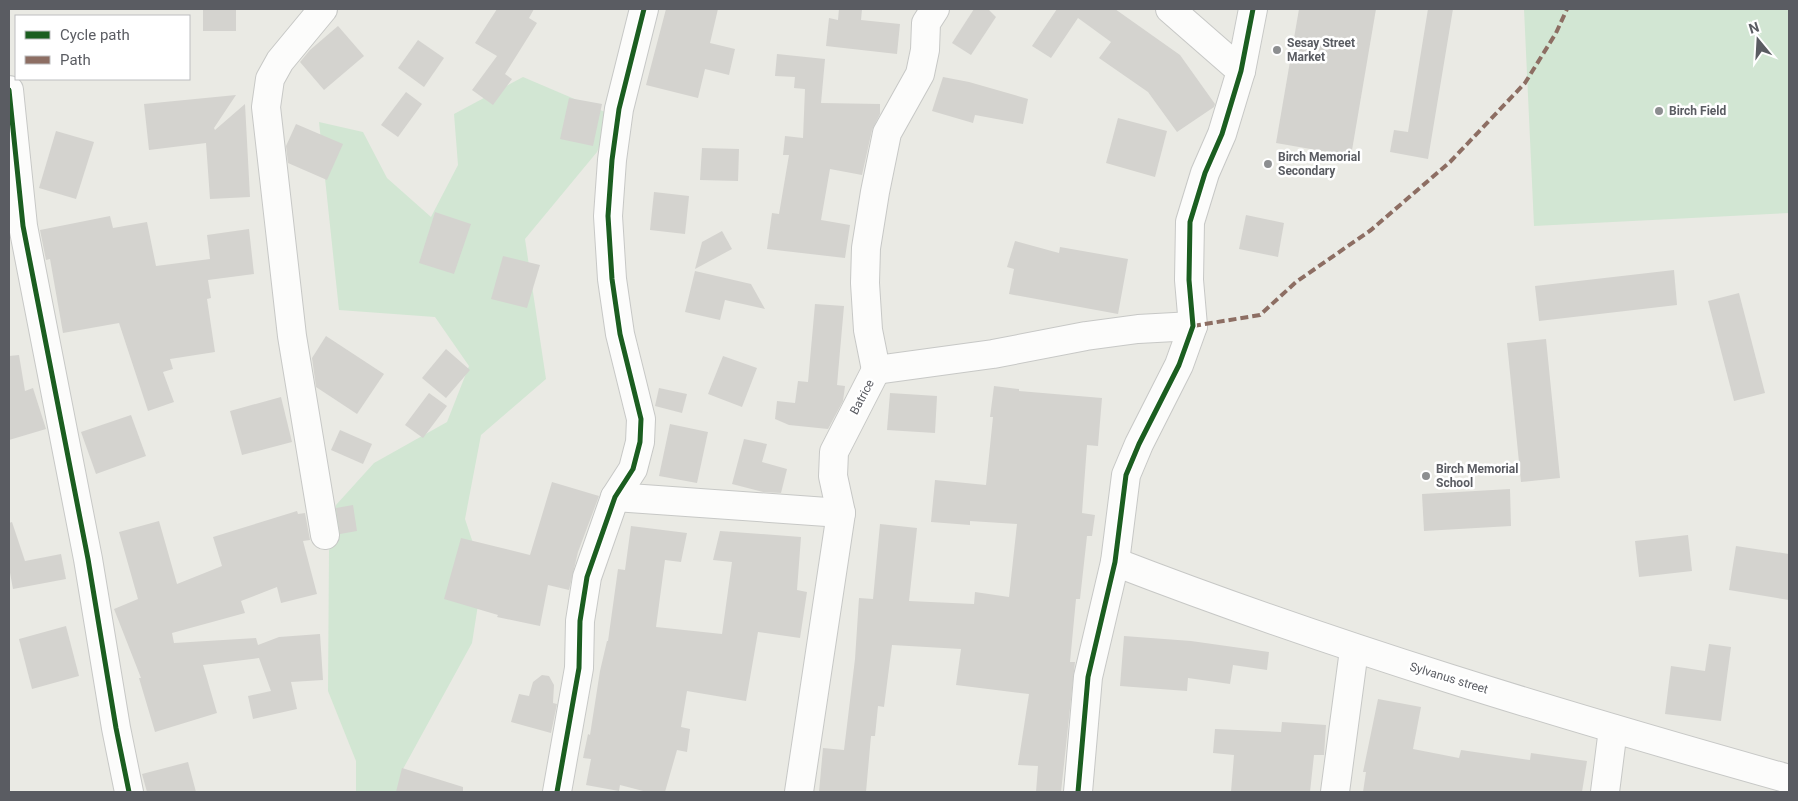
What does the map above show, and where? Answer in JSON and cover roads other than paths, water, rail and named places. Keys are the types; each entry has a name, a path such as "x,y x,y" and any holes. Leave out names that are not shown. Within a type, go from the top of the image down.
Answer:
{"street":[{"path":"323,9 280,61 270,79 266,107 292,336 325,535"},
{"path":"557,792 579,668 580,621 587,577 615,497 633,469 640,442 640,419 620,334 612,279 608,216 612,160 619,109 644,9"},
{"path":"876,370 868,330 865,283 866,248 875,192 887,133 920,74 925,50 926,23 935,9"},
{"path":"1170,9 1241,71"},
{"path":"1078,792 1088,678 1115,562 1126,475 1139,444 1179,365 1193,326 1189,280 1190,222 1205,173 1222,134 1241,71 1253,9"},
{"path":"9,90 14,150 27,246 88,559 116,728 129,792"},
{"name":"Batrice","path":"841,513 833,476 834,452 876,370 993,354 1086,336 1138,329 1193,326"},
{"path":"615,497 841,513 799,792"},
{"name":"Sylvanus street","path":"1115,562 1354,650 1613,729 1789,778"},
{"path":"1335,792 1354,650"},
{"path":"1605,792 1613,729"}],"place":[{"name":"Sesay Street Market","path":"1277,50"},
{"name":"Birch Field","path":"1659,111"},
{"name":"Birch Memorial Secondary","path":"1268,164"},
{"name":"Birch Memorial School","path":"1426,476"}]}
